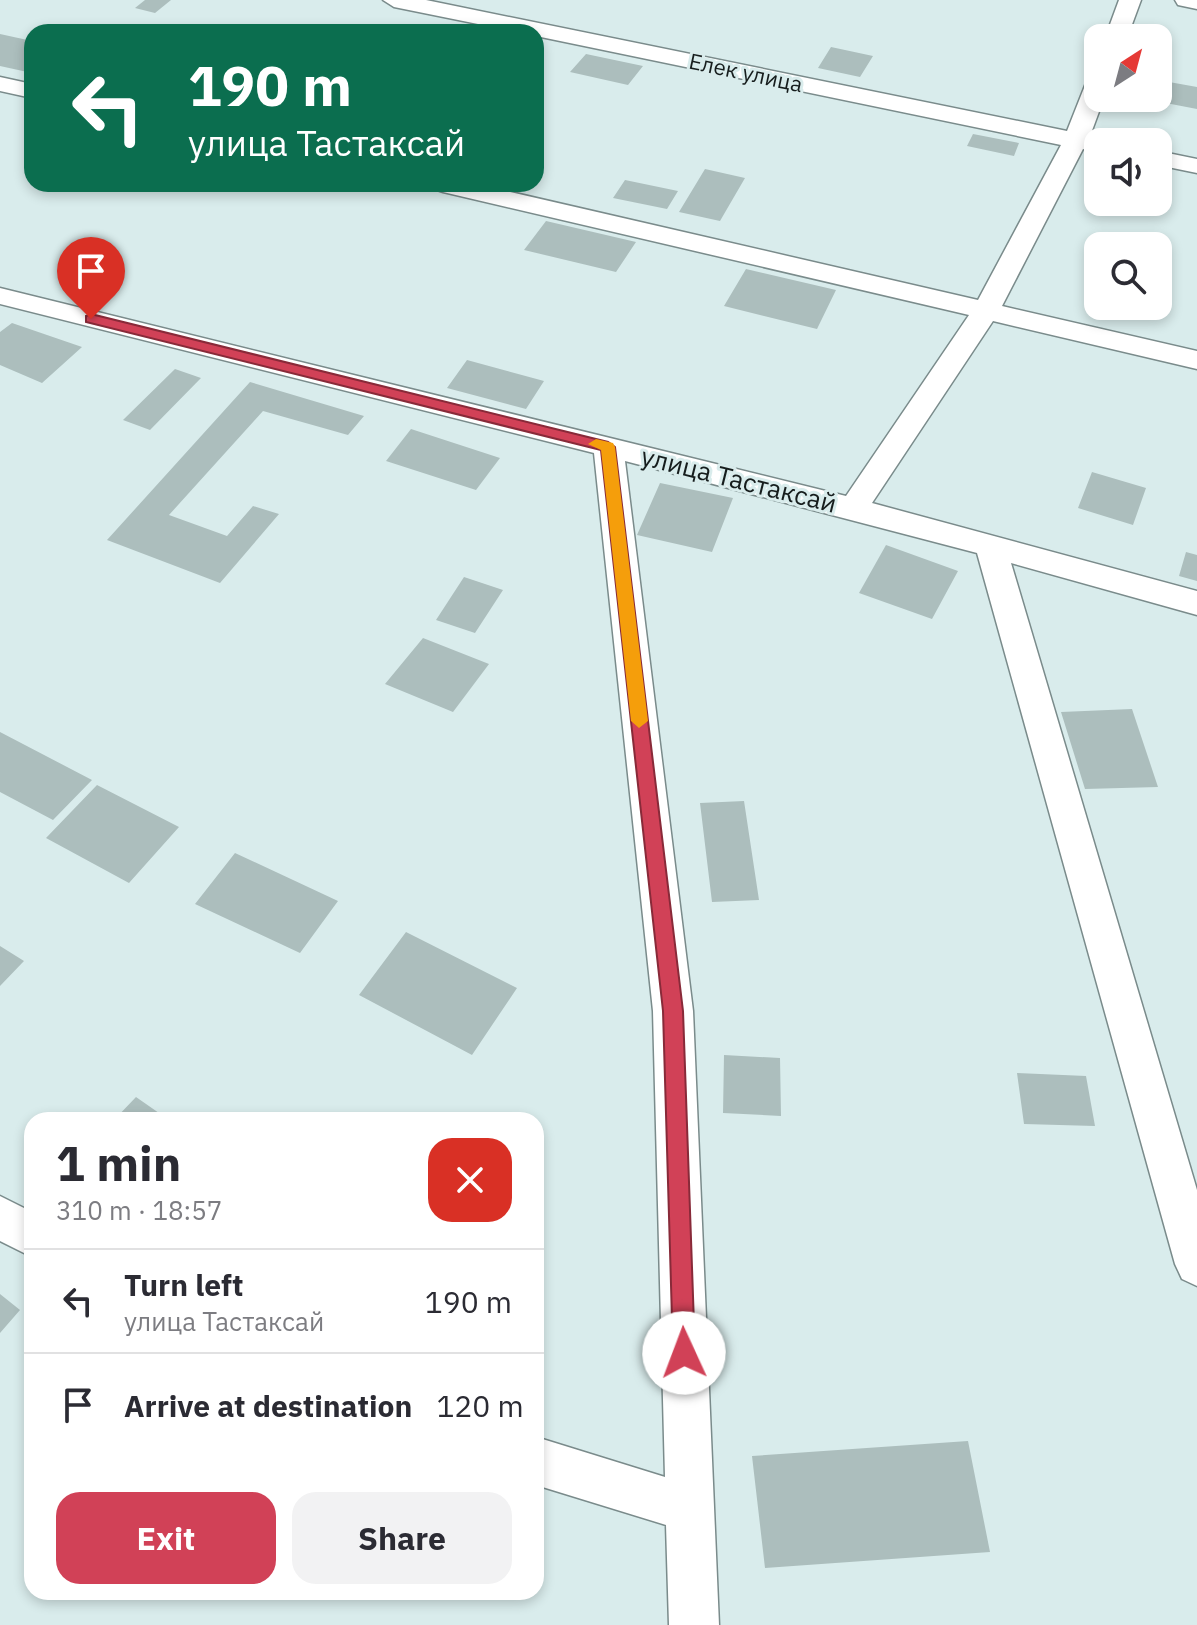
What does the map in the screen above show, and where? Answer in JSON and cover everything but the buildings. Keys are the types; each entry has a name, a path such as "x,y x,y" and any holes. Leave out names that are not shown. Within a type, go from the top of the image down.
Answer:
{"street":[{"name":"Елек улица","path":"394,0 510,24"},
{"path":"1121,24 1130,0"},
{"path":"1189,0 1197,2"},
{"name":"Елек улица","path":"544,31 1084,142"},
{"path":"0,84 24,89"},
{"path":"853,508 986,311 1084,148"},
{"path":"1172,161 1197,166"},
{"path":"477,192 1197,360"},
{"name":"улица Тастаксай","path":"0,296 853,508 1197,603"},
{"path":"608,447 673,1011 694,1625"},
{"path":"990,545 1197,1264"},
{"path":"0,1217 24,1231"},
{"path":"544,1463 689,1508"}],"slow traffic":[{"path":"596,444 608,447 639,721"}],"route":[{"path":"91,319 608,447 673,1011 684,1353"}]}
